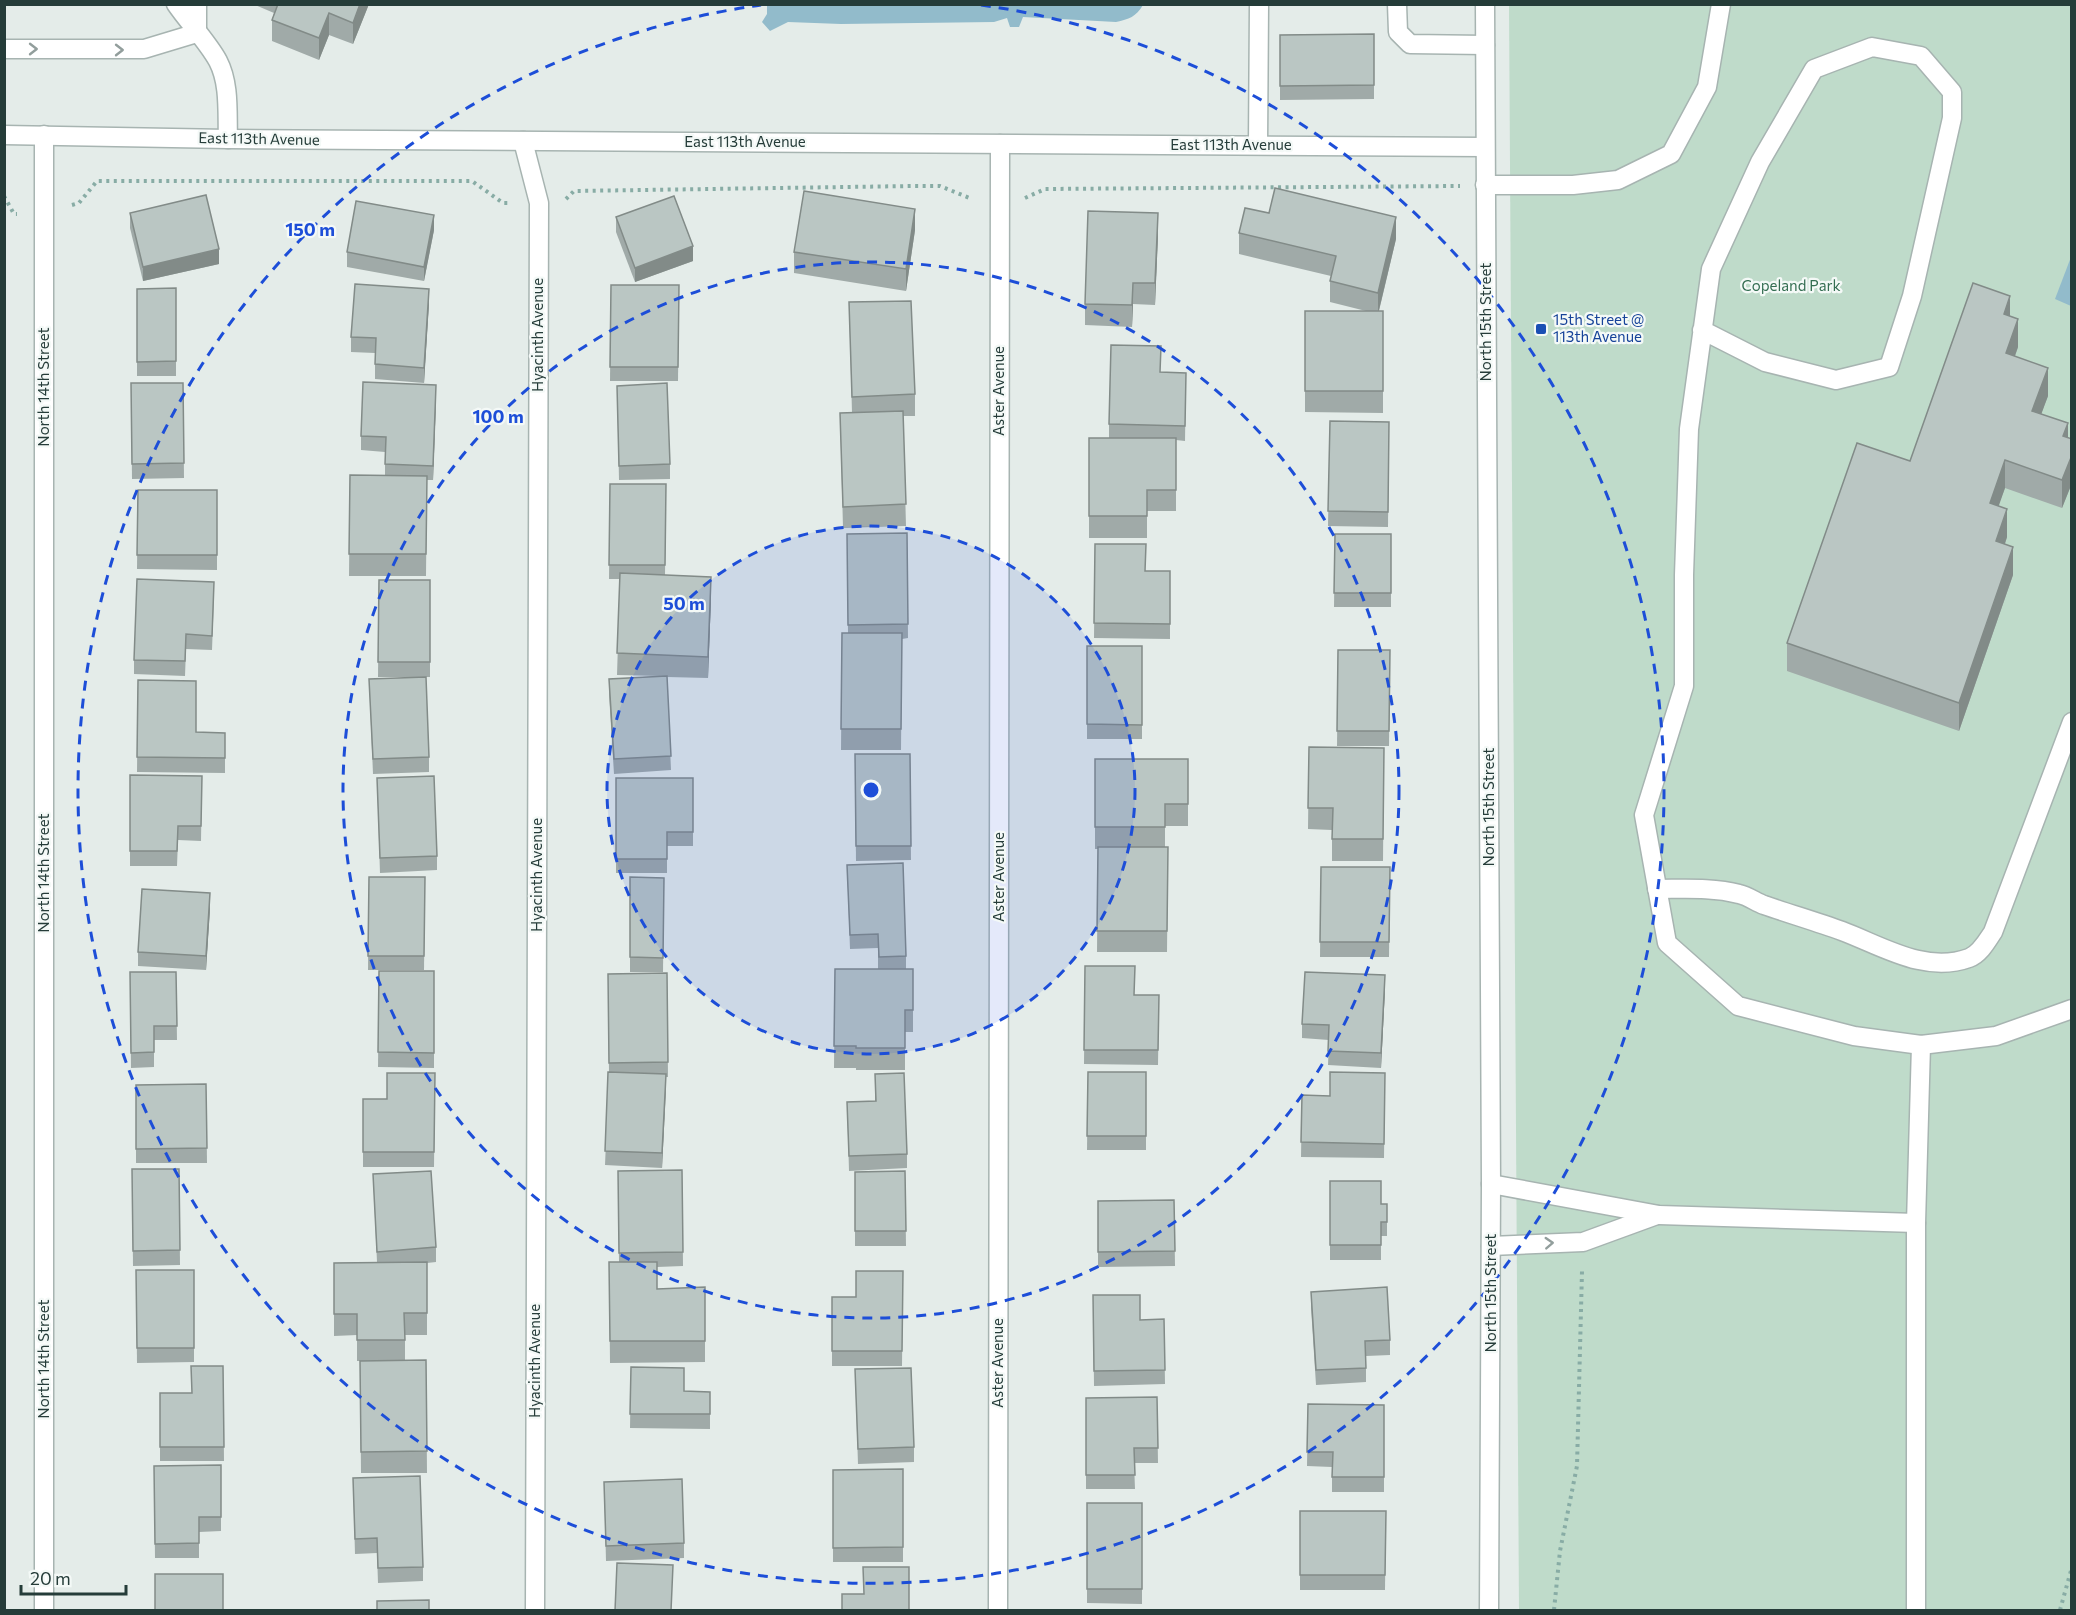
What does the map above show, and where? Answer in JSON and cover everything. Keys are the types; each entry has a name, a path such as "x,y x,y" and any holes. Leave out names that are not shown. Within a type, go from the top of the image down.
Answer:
{"street":[{"path":"176,4 218,62 225,80 228,139"},
{"path":"197,33 198,4"},
{"path":"1258,145 1259,4"},
{"path":"1397,4 1398,32 1410,44 1485,45"},
{"name":"North 15th Street","path":"1485,4 1491,1184 1489,1611"},
{"path":"1485,185 1573,185 1618,180 1671,154 1707,87 1721,4"},
{"path":"4,49 144,49 197,33"},
{"path":"1702,330 1765,362 1836,380 1889,367 1912,296 1952,118 1952,92 1921,56 1872,47 1814,69 1760,162 1711,269 1702,330 1689,429 1684,575 1684,686 1644,815 1667,943 1738,1006 1854,1036 1921,1045 1996,1036 2072,1009"},
{"name":"East 113th Avenue","path":"4,135 228,139 1485,147"},
{"name":"North 14th Street","path":"44,135 44,1611"},
{"name":"Hyacinth Avenue","path":"523,141 539,203 535,1611"},
{"name":"Aster Avenue","path":"998,1611 1000,144"},
{"path":"1657,889 1714,890 1741,894 1844,932 1888,951 1927,963 1971,958 1993,932 2072,722"},
{"path":"1917,1611 1917,1223 1921,1045"},
{"path":"1491,1184 1659,1215 1917,1223"},
{"path":"1491,1246 1584,1242 1659,1215"}],"path":[{"path":"70,206 79,203 97,181 472,181 503,203 560,205 574,190 940,186 1000,210 1045,189 1485,185"},
{"path":"1554,1611 1560,1551 1577,1466 1582,1271"},
{"path":"2060,1611 2072,1567"}],"green space":[{"name":"Copeland Park","path":"1509,5 2071,5 2071,1610 1519,1610"}],"water":[{"path":"767,4 1143,5 1132,17 1116,22 1023,17 1019,27 1010,27 1007,18 994,22 841,24 788,22 770,31 762,22 767,14"},
{"path":"2071,257 2071,306 2055,299"}],"building":[{"path":"278,4 360,4 353,23 329,13 319,38 272,20"},
{"path":"1374,34 1374,85 1280,86 1280,35"},
{"path":"1275,188 1396,217 1378,293 1330,281 1336,256 1239,233 1245,208 1269,213"},
{"path":"804,191 915,209 906,269 794,252"},
{"path":"206,195 219,249 143,267 130,213"},
{"path":"674,196 693,246 635,268 616,217"},
{"path":"356,201 434,215 424,267 347,252"},
{"path":"1088,211 1158,213 1155,283 1133,283 1132,305 1085,304"},
{"path":"1973,283 2010,296 2004,314 2018,319 2006,353 2048,368 2032,411 2068,423 2063,436 2072,439 2072,455 2062,480 2005,460 1990,503 2007,509 1996,541 2013,547 1959,703 1787,643 1857,443 1910,461"},
{"path":"355,284 429,289 424,368 375,364 376,338 351,337"},
{"path":"611,285 679,285 678,367 610,367"},
{"path":"176,288 176,361 137,362 137,289"},
{"path":"911,301 915,394 852,397 849,302"},
{"path":"1305,311 1383,311 1383,391 1305,391"},
{"path":"1111,345 1161,346 1160,372 1186,373 1185,426 1109,424"},
{"path":"363,382 436,385 433,466 385,464 386,437 361,436"},
{"path":"131,383 183,383 184,463 132,464"},
{"path":"667,383 670,464 619,466 617,386"},
{"path":"903,411 906,504 843,507 840,413"},
{"path":"1330,421 1389,422 1388,512 1328,511"},
{"path":"1089,438 1176,438 1176,490 1147,490 1147,516 1089,516"},
{"path":"350,475 427,476 426,554 349,554"},
{"path":"610,484 666,484 665,565 609,565"},
{"path":"138,490 217,490 217,555 137,555"},
{"path":"907,533 908,624 848,625 847,534"},
{"path":"1335,534 1391,534 1391,593 1334,593"},
{"path":"1095,544 1146,544 1145,571 1170,571 1170,624 1094,623"},
{"path":"620,573 711,577 708,657 617,653"},
{"path":"137,579 214,582 212,636 186,634 185,661 134,660"},
{"path":"379,580 430,580 430,662 378,662"},
{"path":"842,633 902,633 901,729 841,729"},
{"path":"1087,646 1142,646 1142,725 1087,724"},
{"path":"1338,650 1390,650 1389,731 1337,731"},
{"path":"667,676 671,756 614,759 609,679"},
{"path":"426,677 429,757 373,759 369,679"},
{"path":"138,680 196,681 196,732 225,733 225,758 137,757"},
{"path":"1309,747 1384,748 1383,839 1332,839 1333,808 1308,808"},
{"path":"855,754 910,754 911,846 856,846"},
{"path":"1095,759 1188,759 1188,804 1165,804 1165,827 1095,827"},
{"path":"130,775 202,776 201,826 178,826 177,851 130,851"},
{"path":"434,776 437,856 380,858 377,778"},
{"path":"616,778 693,778 693,832 667,832 667,859 616,859"},
{"path":"1098,847 1168,847 1167,931 1097,931"},
{"path":"903,863 906,956 879,957 878,934 850,935 847,865"},
{"path":"1321,867 1390,867 1389,942 1320,942"},
{"path":"369,877 425,877 424,956 368,956"},
{"path":"630,877 664,878 663,958 630,957"},
{"path":"142,889 210,893 206,956 138,952"},
{"path":"1085,966 1135,966 1134,995 1159,995 1158,1050 1084,1050"},
{"path":"835,969 913,969 913,1010 905,1010 905,1048 834,1046"},
{"path":"379,971 434,971 434,1053 378,1052"},
{"path":"130,972 176,972 177,1026 154,1026 154,1052 131,1053"},
{"path":"1305,972 1385,975 1381,1053 1328,1051 1329,1025 1302,1024"},
{"path":"667,973 668,1062 609,1063 608,974"},
{"path":"608,1072 666,1074 662,1153 605,1151"},
{"path":"1088,1072 1146,1072 1146,1136 1087,1136"},
{"path":"1330,1072 1385,1073 1384,1144 1301,1142 1302,1095 1330,1096"},
{"path":"387,1073 435,1073 434,1152 363,1152 363,1099 387,1099"},
{"path":"904,1073 907,1154 849,1156 847,1102 876,1101 875,1074"},
{"path":"206,1084 207,1148 136,1149 136,1085"},
{"path":"132,1169 179,1169 180,1250 133,1251"},
{"path":"682,1170 683,1252 619,1253 618,1171"},
{"path":"431,1171 436,1247 377,1252 373,1174"},
{"path":"905,1171 906,1231 855,1231 855,1172"},
{"path":"1330,1181 1381,1181 1381,1204 1387,1204 1387,1222 1381,1222 1381,1245 1330,1245"},
{"path":"1174,1200 1175,1251 1098,1252 1098,1201"},
{"path":"427,1262 427,1313 404,1313 405,1340 357,1340 357,1314 334,1314 334,1263"},
{"path":"609,1262 657,1262 657,1289 705,1287 705,1341 610,1341"},
{"path":"136,1270 194,1270 194,1348 137,1348"},
{"path":"856,1271 903,1271 902,1351 832,1351 832,1297 856,1297"},
{"path":"1387,1287 1390,1340 1365,1341 1366,1368 1316,1370 1311,1292"},
{"path":"1093,1295 1140,1295 1140,1320 1164,1319 1165,1370 1094,1371"},
{"path":"426,1360 427,1451 361,1452 360,1361"},
{"path":"191,1366 223,1366 224,1447 160,1447 160,1393 192,1393"},
{"path":"631,1367 684,1368 684,1391 710,1392 710,1414 630,1414"},
{"path":"911,1368 914,1447 858,1449 855,1369"},
{"path":"1157,1397 1158,1448 1134,1448 1135,1475 1086,1475 1086,1398"},
{"path":"1308,1404 1384,1405 1384,1477 1332,1477 1333,1452 1307,1452"},
{"path":"221,1465 221,1517 199,1517 199,1543 155,1544 154,1466"},
{"path":"903,1469 903,1547 833,1548 833,1470"},
{"path":"420,1476 423,1567 378,1568 377,1538 355,1539 353,1478"},
{"path":"682,1479 684,1543 606,1546 604,1482"},
{"path":"1087,1503 1142,1503 1142,1589 1087,1589"},
{"path":"1300,1511 1386,1511 1385,1575 1300,1575"},
{"path":"617,1563 673,1565 671,1611 615,1611"},
{"path":"863,1567 909,1567 909,1611 842,1611 842,1594 864,1594"},
{"path":"155,1574 223,1574 223,1611 155,1611"},
{"path":"429,1600 429,1611 377,1611 377,1601"}],"place":[{"name":"15th Street @ 113th Avenue","path":"1541,329"}]}
